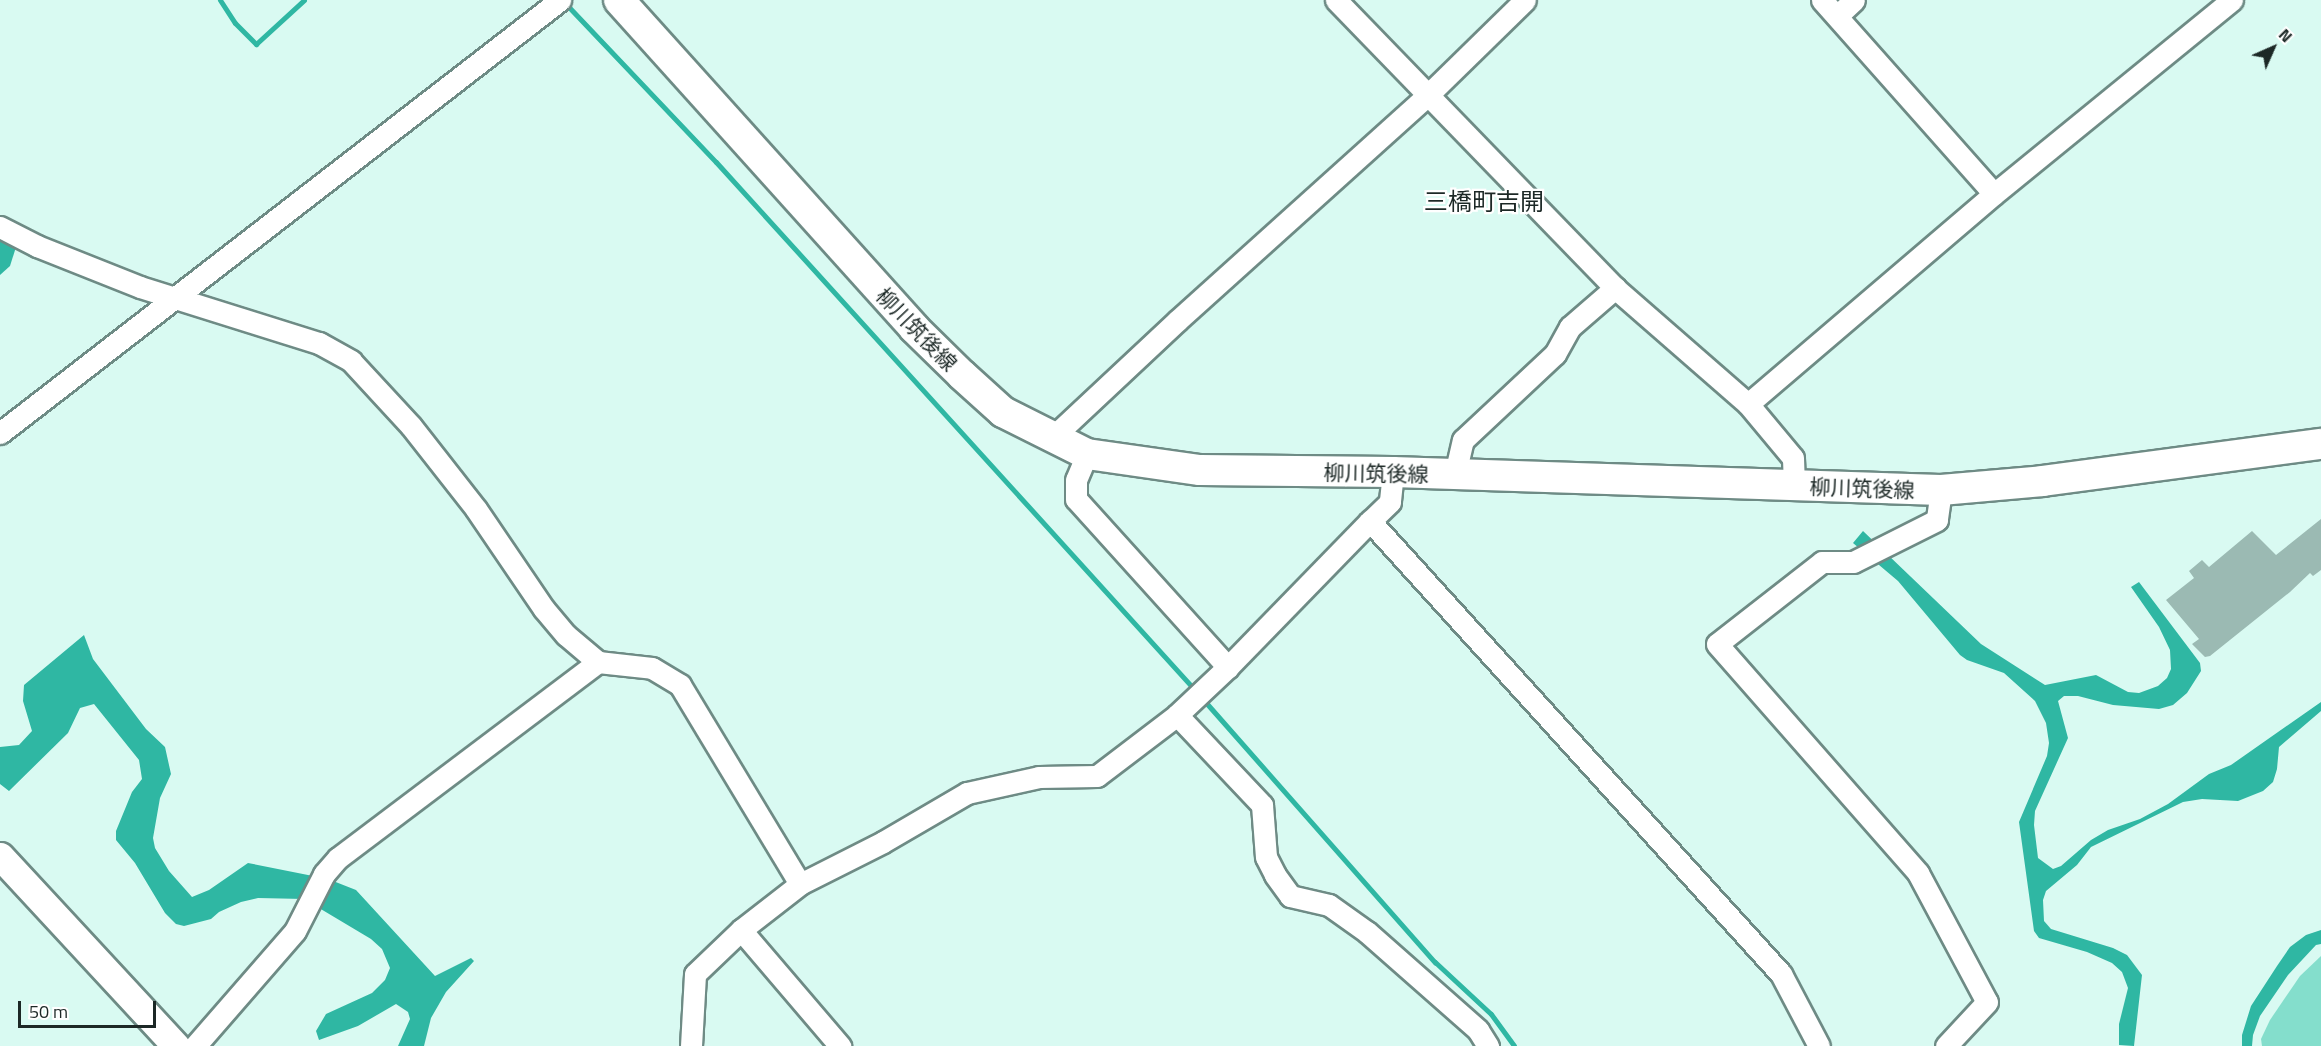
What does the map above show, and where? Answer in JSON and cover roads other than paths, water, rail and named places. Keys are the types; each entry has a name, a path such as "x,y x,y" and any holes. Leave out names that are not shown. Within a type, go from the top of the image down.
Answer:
{"main road":[{"name":"柳川筑後線","path":"619,0 914,328 1003,412 1087,454 1200,470 1393,472 1941,490 2043,481 2321,444"}],"street":[{"path":"0,433 560,0"},
{"path":"1336,0 1615,288 1748,404 1793,458 1794,485"},
{"path":"1053,437 1187,312 1429,94 1525,0"},
{"path":"1822,0 1994,194"},
{"path":"1837,16 1854,0"},
{"path":"1748,404 1994,194 2216,16 2232,0"},
{"path":"0,227 37,246 174,298 319,343 351,361 411,426 476,509 544,609 566,635 598,662 652,668 680,685 800,884"},
{"path":"1455,474 1463,440 1555,354 1570,327 1615,288"},
{"path":"1087,454 1076,480 1076,499 1228,668"},
{"path":"691,1046 695,974 741,930 800,884 883,842 967,793 1039,777 1097,776 1177,715 1228,668 1390,501 1393,472"},
{"path":"1941,490 1937,520 1853,562 1822,562 1717,644 1918,873 1987,1002 1946,1046"},
{"path":"1370,521 1780,974 1818,1046"},
{"path":"195,1046 295,932 312,903 324,874 339,858 598,662"},
{"path":"1177,715 1262,805 1266,856 1275,875 1290,896 1329,905 1367,932 1478,1030 1488,1046"},
{"path":"0,856 176,1046"},
{"path":"741,930 840,1046"}],"waterway":[{"path":"220,0 235,23 256,44 304,0"},
{"path":"565,3 716,162 1195,690"},
{"path":"1201,697 1435,962 1491,1014 1514,1046"}],"district":[{"name":"三橋町吉開","path":"1484,202"}]}
